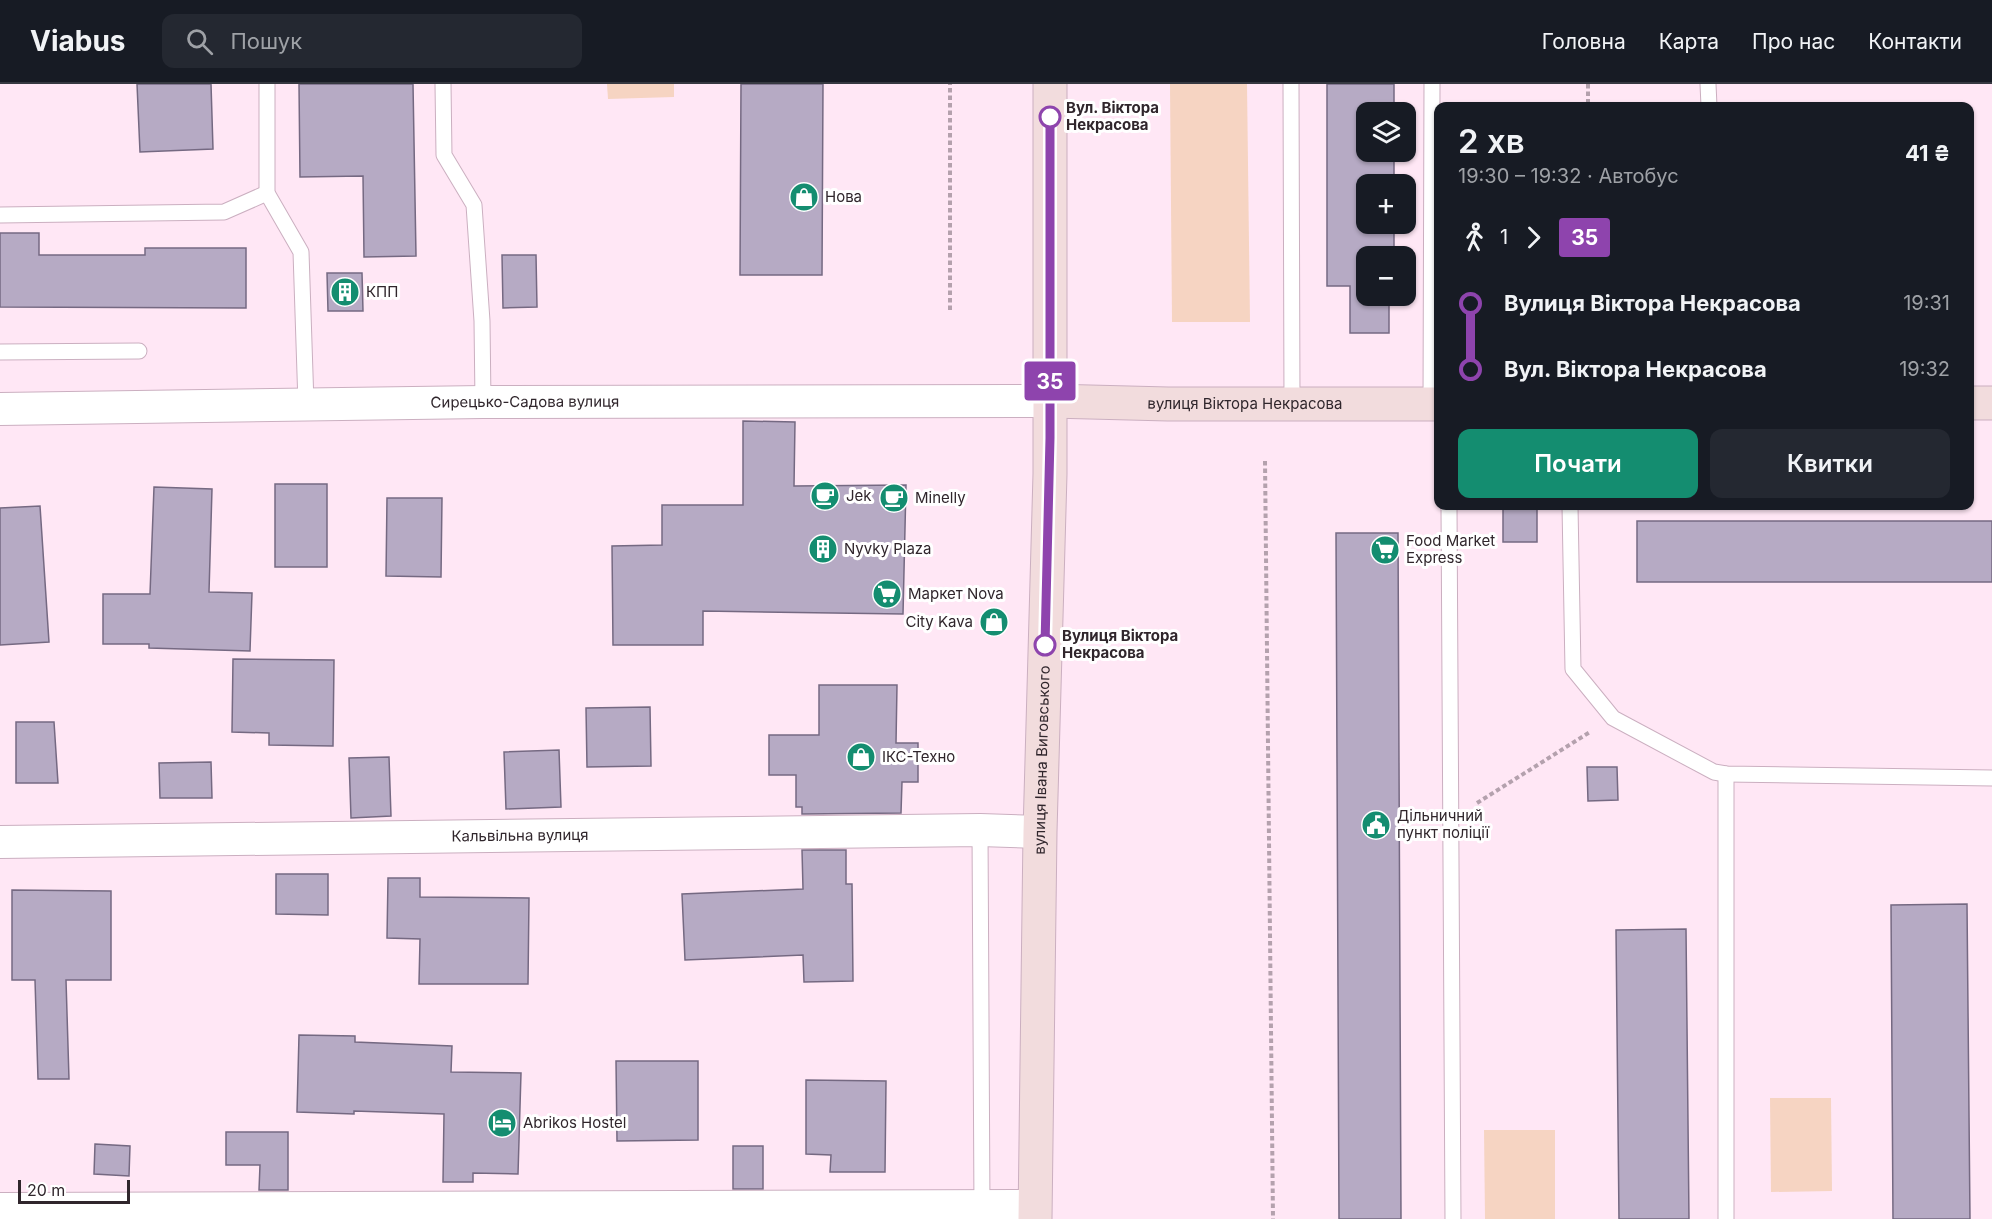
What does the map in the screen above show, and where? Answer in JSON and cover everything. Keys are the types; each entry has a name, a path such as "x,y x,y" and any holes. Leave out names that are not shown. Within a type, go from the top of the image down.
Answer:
{"main road":[{"name":"вулиця Івана Виговського","path":"1035,1213 1040,832 1050,401 1050,84"},
{"name":"вулиця Віктора Некрасова","path":"1050,401 1168,404 1434,404"},
{"path":"1974,403 1992,403"}],"street":[{"name":"Сирецько-Садова вулиця","path":"0,409 483,402 1050,401"},
{"name":"Кальвільна вулиця","path":"0,842 980,830 1040,832"},
{"path":"0,1209 1035,1213"}],"lane":[{"path":"267,84 267,194 300,252 306,404"},
{"path":"443,84 444,155 474,205 482,321 483,402"},
{"path":"1291,84 1292,404"},
{"path":"1432,84 1434,297"},
{"path":"1708,84 1709,102"},
{"path":"0,215 224,212 267,194"},
{"path":"0,352 139,351"},
{"path":"1449,510 1453,1219"},
{"path":"1570,510 1573,669 1612,718 1714,772 1726,774 1992,778"},
{"path":"1726,774 1726,1219"},
{"path":"980,830 982,1213"}],"path":[{"path":"950,84 950,310"},
{"path":"1588,84 1588,102"},
{"path":"1265,461 1273,1219"},
{"path":"1451,820 1612,718"}],"shaded area":[{"path":"607,84 674,84 674,97 608,99"},
{"path":"1170,84 1247,84 1250,322 1172,322"},
{"path":"1770,1098 1831,1098 1832,1191 1771,1192"},
{"path":"1484,1130 1555,1130 1555,1219 1485,1219"}],"building":[{"path":"137,84 211,84 213,149 140,152"},
{"path":"299,84 413,84 416,256 364,257 363,176 300,177"},
{"path":"741,84 823,84 822,275 740,275"},
{"path":"1327,84 1394,84 1394,102 1356,102 1356,162 1394,162 1394,174 1356,174 1356,234 1394,234 1394,246 1356,246 1356,306 1389,306 1389,333 1350,333 1350,286 1327,286"},
{"path":"0,233 39,233 39,255 145,255 145,248 246,248 246,308 0,307"},
{"path":"502,255 536,255 537,307 503,308"},
{"name":"КПП","path":"327,273 362,273 363,311 328,311"},
{"path":"743,421 795,422 794,486 906,485 903,614 703,611 703,645 613,645 612,546 662,545 662,505 743,505"},
{"path":"275,484 327,484 327,567 275,567"},
{"path":"154,487 212,489 209,592 252,593 250,651 149,648 149,644 103,644 103,594 150,594"},
{"path":"387,498 442,498 441,577 386,576"},
{"path":"40,506 49,642 0,645 0,508"},
{"path":"1503,510 1537,510 1537,542 1503,542"},
{"path":"1637,521 1992,521 1992,582 1637,582"},
{"path":"1336,533 1398,533 1401,1219 1339,1219"},
{"path":"233,659 334,660 333,746 269,745 269,733 232,732"},
{"path":"819,685 897,685 896,743 918,743 918,782 902,782 901,813 802,814 802,807 796,807 796,775 769,775 769,735 819,735"},
{"path":"650,707 651,766 587,767 586,708"},
{"path":"16,722 54,722 58,783 16,783"},
{"path":"559,750 561,807 506,809 504,752"},
{"path":"389,757 391,816 351,818 349,758"},
{"path":"211,762 212,798 160,798 159,763"},
{"path":"1587,767 1617,767 1618,800 1588,801"},
{"path":"802,850 846,850 846,884 852,884 853,981 804,982 803,955 685,960 682,894 803,889"},
{"path":"276,874 328,874 328,915 276,914"},
{"path":"388,878 420,878 420,897 529,898 528,984 419,984 420,939 387,938"},
{"path":"12,890 111,891 111,980 66,980 69,1079 38,1079 35,980 12,980"},
{"path":"1967,904 1970,1219 1893,1219 1891,905"},
{"path":"1686,929 1689,1219 1619,1219 1616,930"},
{"path":"299,1035 355,1036 355,1042 452,1046 451,1072 521,1073 518,1174 473,1173 473,1182 443,1182 444,1114 297,1112"},
{"path":"616,1061 698,1061 698,1140 617,1141"},
{"path":"806,1080 886,1081 885,1172 830,1172 831,1155 806,1154"},
{"path":"226,1132 288,1132 288,1190 259,1190 260,1165 226,1165"},
{"path":"95,1144 130,1146 129,1176 94,1174"},
{"path":"733,1146 763,1146 763,1189 733,1189"}],"bus line":[{"name":"35","path":"1045,645 1050,474 1050,117"}],"place":[{"name":"Вул. Віктора Некрасова","path":"1050,117"},
{"name":"Нова","path":"804,197"},
{"name":"КПП","path":"345,292"},
{"name":"Jek","path":"825,496"},
{"name":"Minelly","path":"894,498"},
{"name":"Nyvky Plaza","path":"823,549"},
{"name":"Food Market Express","path":"1385,550"},
{"name":"Маркет Nova","path":"887,594"},
{"name":"City Kava","path":"994,622"},
{"name":"Вулиця Віктора Некрасова","path":"1045,645"},
{"name":"ІКС-Техно","path":"861,757"},
{"name":"Дільничний пункт поліції","path":"1376,825"},
{"name":"Abrikos Hostel","path":"502,1123"}]}
